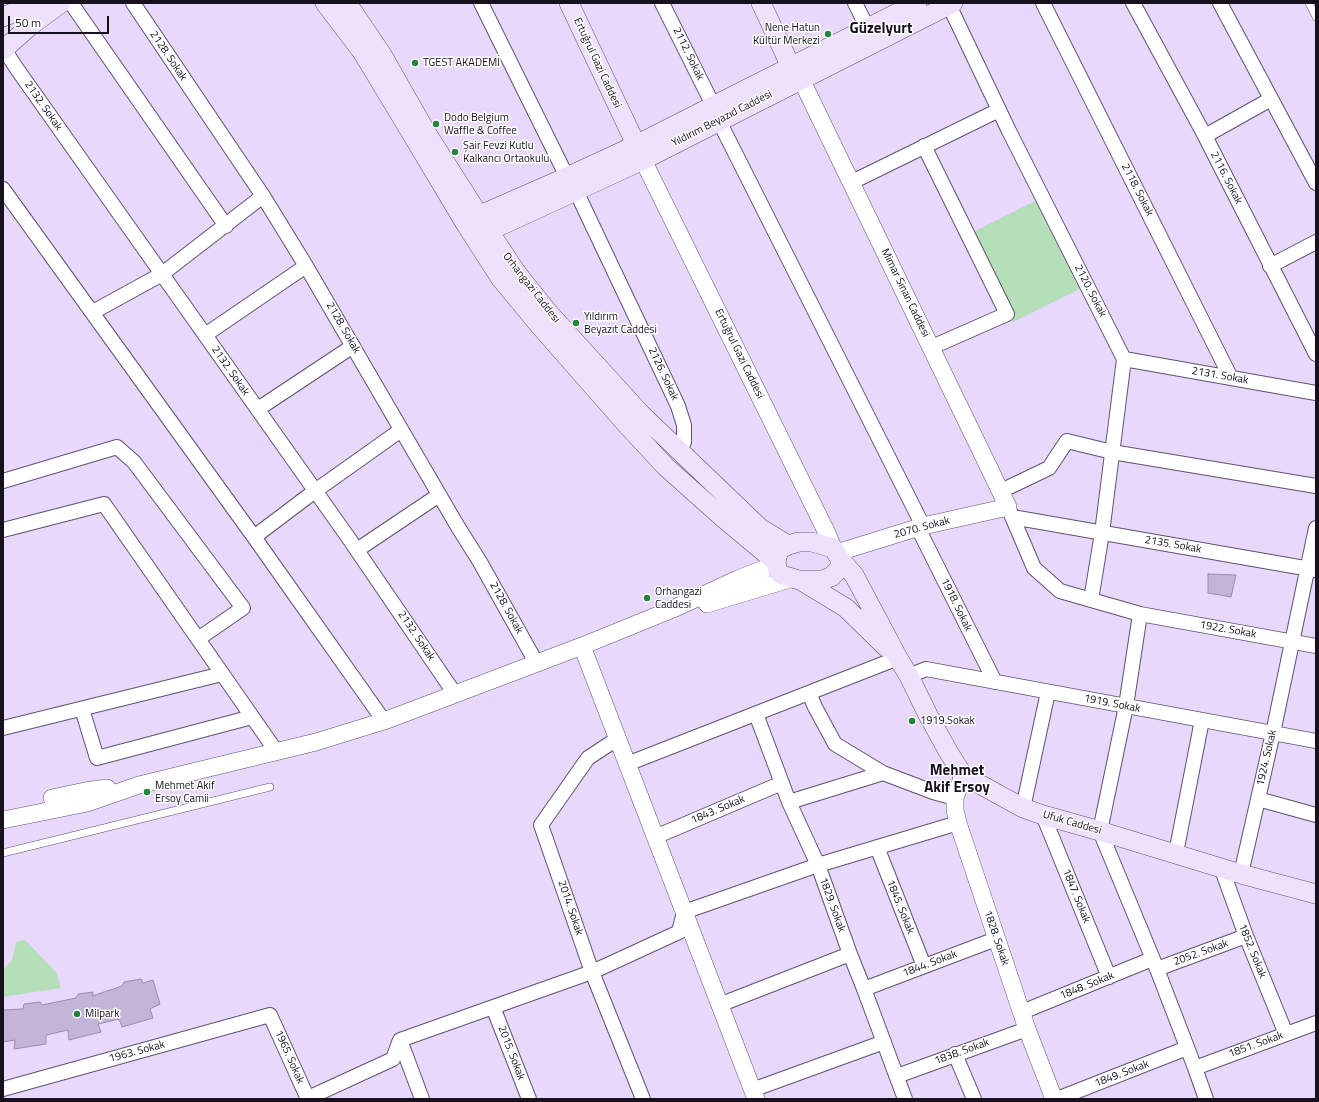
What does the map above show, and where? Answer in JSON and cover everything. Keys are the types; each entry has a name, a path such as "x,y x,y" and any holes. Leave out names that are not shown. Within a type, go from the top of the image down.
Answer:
{"main road":[{"path":"3,18 35,3"},
{"path":"3,50 30,26 61,3"},
{"path":"325,3 363,53 407,125 476,227 501,279 534,320 666,467 776,563"},
{"name":"Orhangazi Caddesi","path":"347,3 381,53 426,132 476,227 516,272 547,311 640,413 760,528 788,545"},
{"name":"Ertuğrul Gazi Caddesi","path":"569,3 639,152"},
{"name":"Mimar Sinan Caddesi","path":"761,3 796,73"},
{"name":"Yıldırım Beyazıd Caddesi","path":"796,73 867,27 917,3"},
{"name":"Yıldırım Beyazıd Caddesi","path":"476,227 639,152 796,73 950,4"},
{"path":"898,658 846,608 818,590 778,572 776,563 778,553 781,549 799,542 812,542 837,553 854,575 909,676 935,728 963,775"},
{"path":"796,579 822,580 831,576 840,568 837,553"},
{"name":"Ufuk Caddesi","path":"963,775 1023,808 1043,815 1241,874 1316,894"}],"street":[{"path":"71,3 226,226"},
{"name":"2128. Sokak","path":"133,3 263,196 306,266 439,495 480,562 537,664"},
{"name":"2126. Sokak","path":"481,3 571,184 678,406 684,425 684,442 680,451"},
{"name":"2112. Sokak","path":"662,3 921,527"},
{"path":"855,3 867,27"},
{"name":"2118. Sokak","path":"1043,3 1231,378"},
{"name":"2116. Sokak","path":"1133,3 1205,136 1316,354"},
{"path":"1220,3 1316,183"},
{"name":"2120. Sokak","path":"950,4 999,110 1124,358"},
{"name":"2132. Sokak","path":"3,50 357,550 455,694"},
{"name":"Mimar Sinan Caddesi","path":"796,73 852,182 1010,512"},
{"path":"1205,136 1271,99"},
{"path":"852,182 999,110"},
{"path":"924,146 1007,314 932,348"},
{"name":"Ertuğrul Gazi Caddesi","path":"639,152 837,553"},
{"path":"3,189 254,536 384,721"},
{"path":"93,312 162,274 263,196"},
{"path":"1270,266 1316,242"},
{"path":"205,335 306,266"},
{"path":"258,409 353,346"},
{"path":"1091,600 1102,533 1124,358"},
{"name":"2131. Sokak","path":"1124,358 1316,393"},
{"path":"254,536 401,430"},
{"path":"1001,491 1049,468 1067,442 1112,452 1316,486"},
{"path":"3,481 117,447 134,462 243,608 198,639"},
{"path":"357,550 439,495"},
{"path":"3,530 104,504 276,751"},
{"name":"2070. Sokak","path":"837,553 921,527 1010,512"},
{"name":"2135. Sokak","path":"1010,512 1030,520 1312,569"},
{"name":"1922. Sokak","path":"1010,512 1034,568 1060,591 1140,614 1316,646"},
{"name":"1918. Sokak","path":"921,527 995,682"},
{"name":"1924. Sokak","path":"1241,874 1292,642 1312,569 1316,528"},
{"path":"3,820 87,802 139,785 316,742 384,721 582,646 673,609 776,563"},
{"path":"582,646 730,596 796,579"},
{"path":"1140,614 1126,706 1100,831 1154,964 1206,1099"},
{"path":"582,646 754,1094 884,1042"},
{"path":"627,764 898,658"},
{"name":"1919. Sokak","path":"909,676 926,669 1316,741"},
{"path":"3,728 222,674"},
{"path":"1023,808 1048,692"},
{"path":"809,693 835,744 883,772 933,792 955,798"},
{"path":"82,709 97,758 252,717"},
{"name":"1829. Sokak","path":"756,714 789,802 818,865 905,1099"},
{"path":"1176,854 1202,720"},
{"name":"2014. Sokak","path":"617,739 588,758 541,825 592,972 643,1099"},
{"path":"789,802 883,772"},
{"name":"1828. Sokak","path":"963,775 955,798 955,810 958,823 1027,1029 1054,1099"},
{"name":"1843. Sokak","path":"655,837 782,783"},
{"path":"3,808 85,791 139,785"},
{"path":"1258,799 1316,814"},
{"name":"1847. Sokak","path":"1043,815 1109,977"},
{"path":"684,912 818,865 958,823"},
{"name":"1845. Sokak","path":"877,847 924,966"},
{"name":"1852. Sokak","path":"1221,867 1246,936 1286,1034"},
{"path":"400,1040 592,972 679,932 684,912"},
{"name":"2052. Sokak","path":"1154,964 1246,936"},
{"name":"1844. Sokak","path":"864,989 996,939"},
{"path":"719,1004 850,954"},
{"name":"1848. Sokak","path":"1022,1012 1109,977 1154,964"},
{"name":"2015. Sokak","path":"493,1007 529,1099"},
{"name":"1963. Sokak","path":"3,1089 197,1036 270,1014"},
{"name":"1965. Sokak","path":"270,1014 308,1098"},
{"name":"1851. Sokak","path":"1195,1068 1316,1023"},
{"name":"1838. Sokak","path":"897,1076 1027,1029"},
{"path":"308,1098 393,1059 400,1040"},
{"path":"400,1040 422,1099"},
{"name":"1849. Sokak","path":"1058,1099 1187,1048"},
{"path":"955,1054 974,1099"}],"lane":[{"path":"1309,3 1316,17"},
{"path":"3,853 270,787"}],"green space":[{"path":"1037,200 1080,289 1013,322 973,232"},
{"path":"25,940 56,972 61,988 3,997 3,970 12,960 16,942"}],"building":[{"path":"1208,574 1236,575 1231,597 1208,593"},
{"name":"Milpark","path":"141,979 143,983 153,980 160,1004 150,1009 153,1018 122,1027 119,1019 98,1024 101,1032 69,1040 68,1030 46,1035 46,1044 14,1049 15,1040 3,1042 3,1010 23,1009 24,1004 40,1002 42,1005 76,998 78,994 93,992 92,996 122,986 124,982"}],"place":[{"name":"Nene Hatun Kültür Merkezi","path":"828,34"},
{"name":"TGEST AKADEMİ","path":"415,63"},
{"name":"Dodo Belgium Waffle & Coffee","path":"436,124"},
{"name":"Şair Fevzi Kutlu Kalkancı Ortaokulu","path":"455,152"},
{"name":"Yıldırım Beyazıt Caddesi","path":"576,323"},
{"name":"Orhangazi Caddesi","path":"647,598"},
{"name":"1919.Sokak","path":"912,721"},
{"name":"Mehmet Akif Ersoy Camii","path":"147,792"},
{"name":"Milpark","path":"77,1014"}],"district":[{"name":"Güzelyurt","path":"881,29"},
{"name":"Mehmet Akif Ersoy","path":"957,780"}]}
